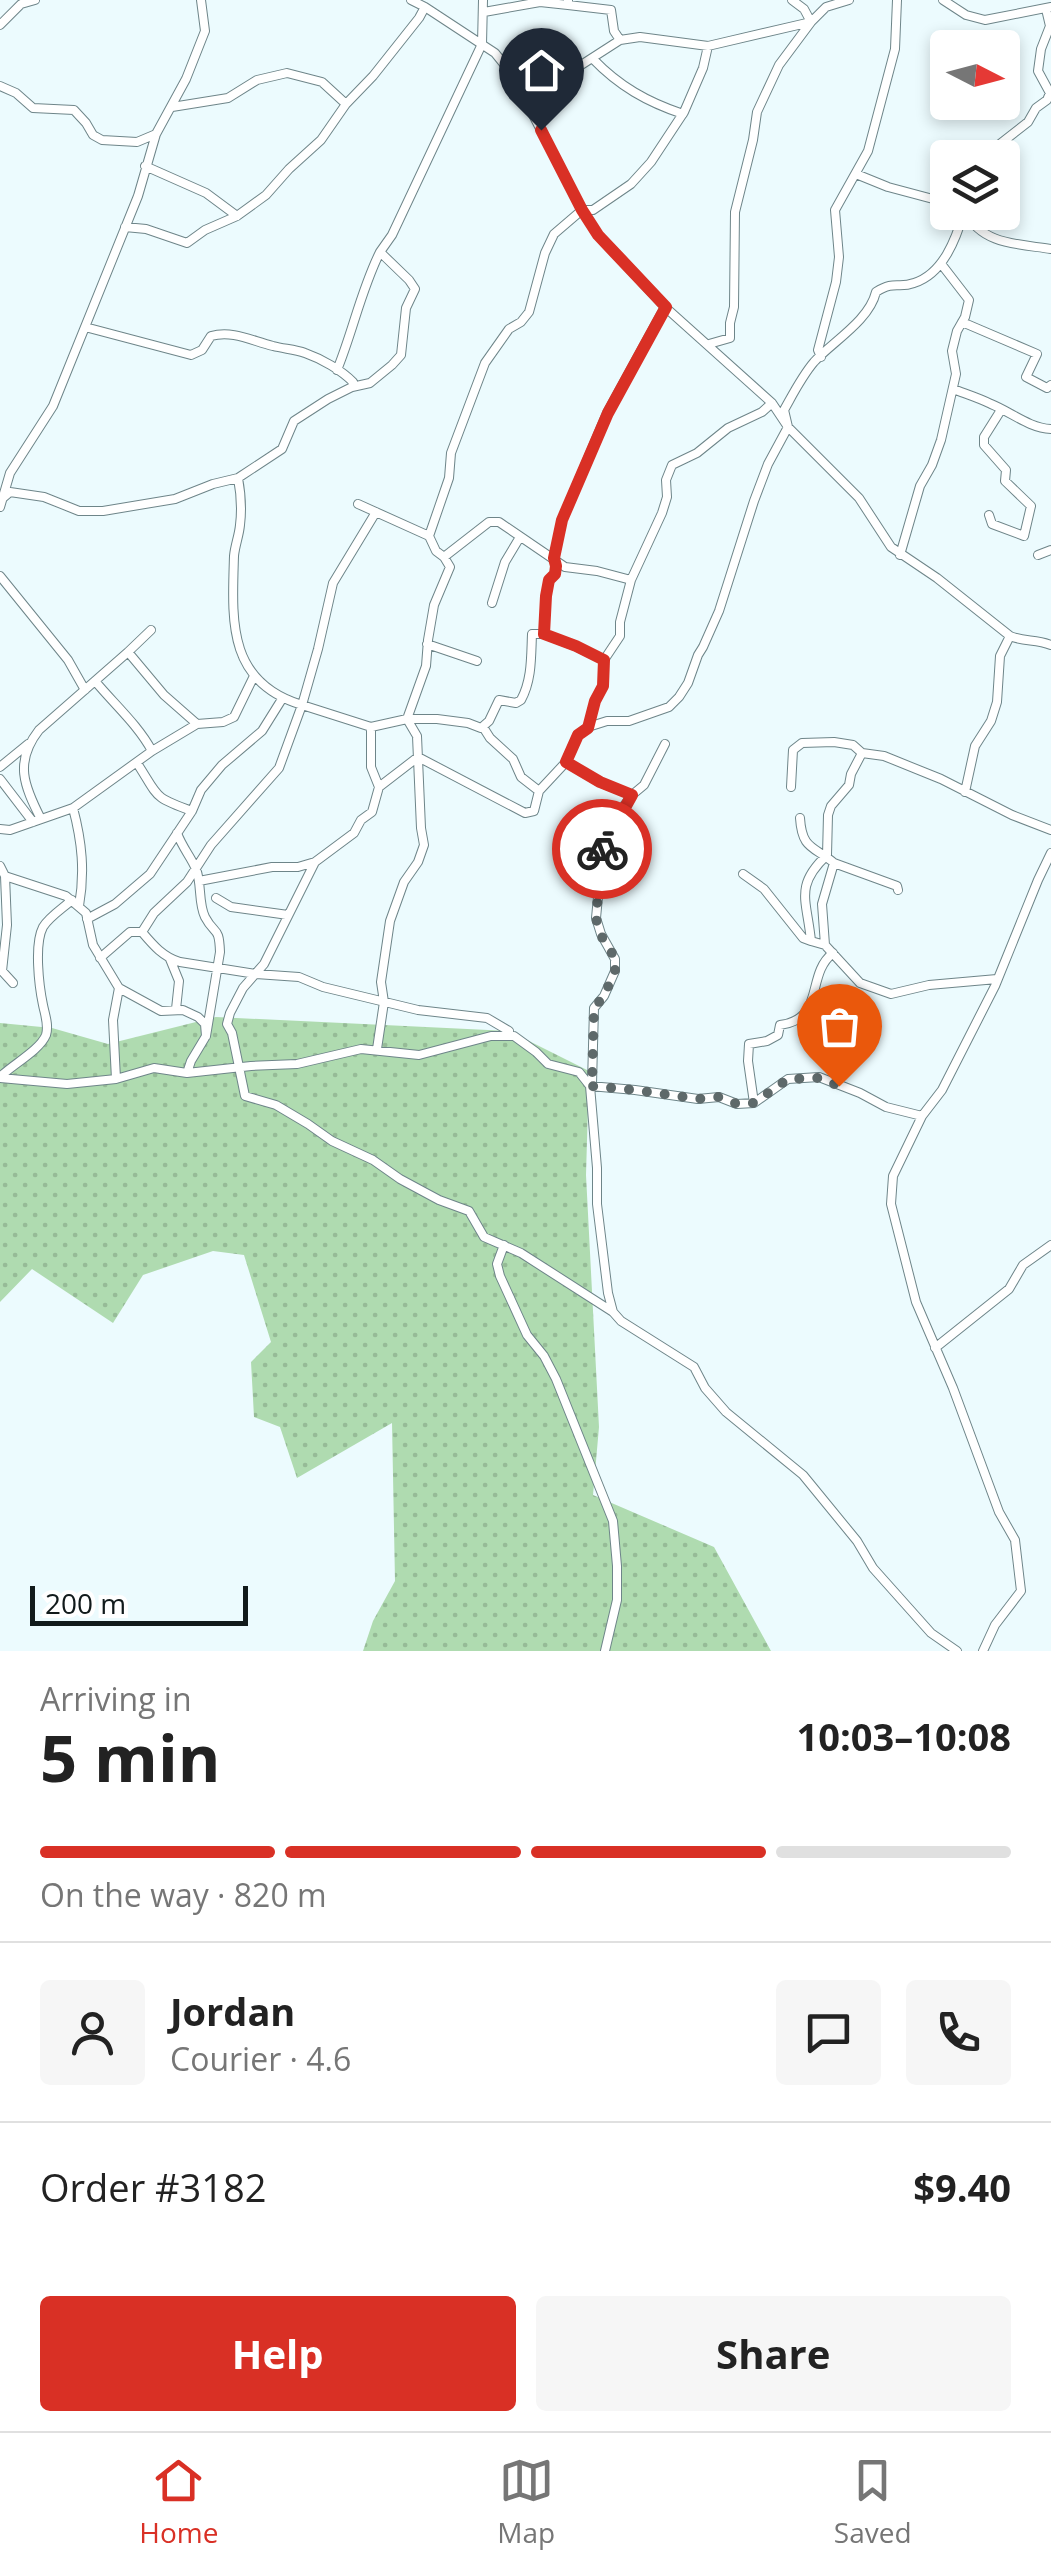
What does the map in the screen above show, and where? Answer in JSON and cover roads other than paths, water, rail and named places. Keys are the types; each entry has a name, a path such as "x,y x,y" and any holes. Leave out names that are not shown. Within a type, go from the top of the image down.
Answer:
{"street":[{"path":"0,24 22,4 35,0"},
{"path":"1,503 10,473 53,406 138,196 156,134 205,32 202,0"},
{"path":"411,0 495,53 512,74 598,235 666,307 772,403 788,427 858,498 891,547 1010,636 1037,639 1051,646"},
{"path":"337,370 371,268 400,219 482,44 483,0"},
{"path":"792,0 804,9 810,22"},
{"path":"708,344 730,338 734,308 734,212 757,112 779,65 810,22 825,4 849,0"},
{"path":"822,357 818,350 839,257 835,210 868,151 895,49 897,0"},
{"path":"944,0 966,15 985,20 1048,8 1050,26 1038,71 1050,93 1028,122 1005,140"},
{"path":"484,12 540,2 568,2 611,10 614,31 620,40"},
{"path":"125,228 146,229 187,243 205,230 238,216 266,195 321,140 425,6"},
{"path":"522,95 620,40 640,37 708,46 810,22"},
{"path":"429,536 449,478 451,453 485,363 509,329 529,312 554,234 582,210 593,210 631,184 652,162 683,114 708,46"},
{"path":"593,58 612,79 651,103 683,114"},
{"path":"172,107 228,98 257,80 287,74 322,82 346,104"},
{"path":"0,86 16,93 33,108 74,110 93,135 102,140 137,142 156,134"},
{"path":"145,166 206,193 238,216"},
{"path":"856,174 930,198"},
{"path":"418,758 525,813 534,811 539,791 566,762 578,735 607,721 630,722 669,707 679,698 720,611 754,501 788,427 784,410 816,359 864,314 876,292 888,284 912,284 942,265 957,230"},
{"path":"981,230 991,239 1051,249"},
{"path":"1,503 10,492 44,496 79,511 175,499 238,478 282,449 294,420 328,398 370,382 386,372 401,354 406,308 415,290 380,252"},
{"path":"900,555 920,486 940,440 956,374 952,350 969,300 942,265"},
{"path":"544,634 546,596 549,580 555,574 554,558 562,520 608,413 666,307"},
{"path":"962,322 1037,354 1026,377 1048,388 1051,385"},
{"path":"84,327 191,355 202,350 211,336 223,332 304,352 354,382 352,387"},
{"path":"953,390 997,406 1013,418 1051,429"},
{"path":"588,728 603,686 604,660 620,636 631,580 667,498 666,480 672,464 697,453 728,428 772,403"},
{"path":"989,515 992,524 1024,536 1031,506 1005,481 1006,470 984,445 984,437 1001,410"},
{"path":"238,478 242,502 234,558 240,656 254,676 282,700 370,727 408,719 438,719 481,728 490,721 499,700 516,703 527,689 532,634 544,634 604,660"},
{"path":"358,504 429,536 450,568 434,604 426,666 408,719 416,736 424,844 390,921 381,982 384,1002 378,1049"},
{"path":"142,932 279,768 302,706 333,583 376,512"},
{"path":"444,558 489,522 498,522 565,567 631,580"},
{"path":"492,603 505,562 520,537"},
{"path":"1038,555 1051,550"},
{"path":"0,576 45,629 85,690"},
{"path":"0,767 151,630"},
{"path":"965,792 975,746 991,721 1000,656 1010,636"},
{"path":"428,644 476,661"},
{"path":"128,652 164,695 198,724"},
{"path":"0,829 10,830 73,808 198,724 234,717 254,676"},
{"path":"95,681 134,722 152,752"},
{"path":"87,919 115,904 150,874 192,812 201,790 222,765 262,731 282,700"},
{"path":"483,726 513,759 521,777 539,791"},
{"path":"370,727 371,768 379,788"},
{"path":"791,787 794,750 802,743 853,745 1051,830"},
{"path":"28,744 24,781 37,820"},
{"path":"613,1312 597,1204 598,1168 590,1086 594,1008 615,971 615,958 600,934 596,918 603,845 632,795 644,785 665,744"},
{"path":"825,945 822,904 830,860 828,814 849,786 862,752"},
{"path":"199,881 315,862 354,833 361,820 372,812 379,788 418,758"},
{"path":"566,762 632,795"},
{"path":"137,763 156,795 192,812"},
{"path":"0,779 37,820"},
{"path":"0,1078 10,1066 42,1044 46,1036 48,1026 38,968 40,936 44,926 75,904 83,881 80,836 73,808"},
{"path":"800,818 804,841 810,849 897,886 898,890"},
{"path":"177,834 196,869 206,918 220,935 206,1036 187,1073"},
{"path":"982,1651 995,1625 1021,1590 1014,1540 999,1512 916,1302 891,1204 893,1176 922,1116 942,1090 997,979 1051,853"},
{"path":"811,941 804,888 817,864 830,860"},
{"path":"315,862 282,930 230,1013 228,1024 245,1096 276,1106 400,1179 469,1211 484,1237 544,1267 694,1367 705,1388 726,1412 803,1475 858,1541 873,1568 931,1632 957,1651"},
{"path":"0,866 7,925 2,970 13,983"},
{"path":"743,874 764,889 803,938 825,945 860,983 892,994 929,985 997,979"},
{"path":"4,876 66,896 86,913 93,945 120,988 161,1012 176,1009 198,1017 205,1024 206,1036"},
{"path":"216,898 227,876"},
{"path":"201,899 216,898 230,907 288,916"},
{"path":"100,958 130,932 142,932 170,959 299,977 322,987 418,1010 488,1018 509,1031"},
{"path":"754,1103 749,1044 767,1042 778,1035 780,1025 794,1023 806,1014 823,961 833,954"},
{"path":"170,959 179,981 176,1009"},
{"path":"116,1079 112,1020 120,988"},
{"path":"0,1078 67,1084 116,1079 154,1068 187,1073 297,1064 361,1049 419,1056 491,1036 514,1036 548,1064 579,1072 590,1086 698,1099 719,1097 737,1104 754,1103 788,1079 819,1078 886,1107 922,1116"},
{"path":"504,1245 498,1264 500,1276 527,1335 556,1379 613,1521 617,1600 606,1651"},
{"path":"936,1348 1009,1289 1023,1265 1051,1245"}]}
